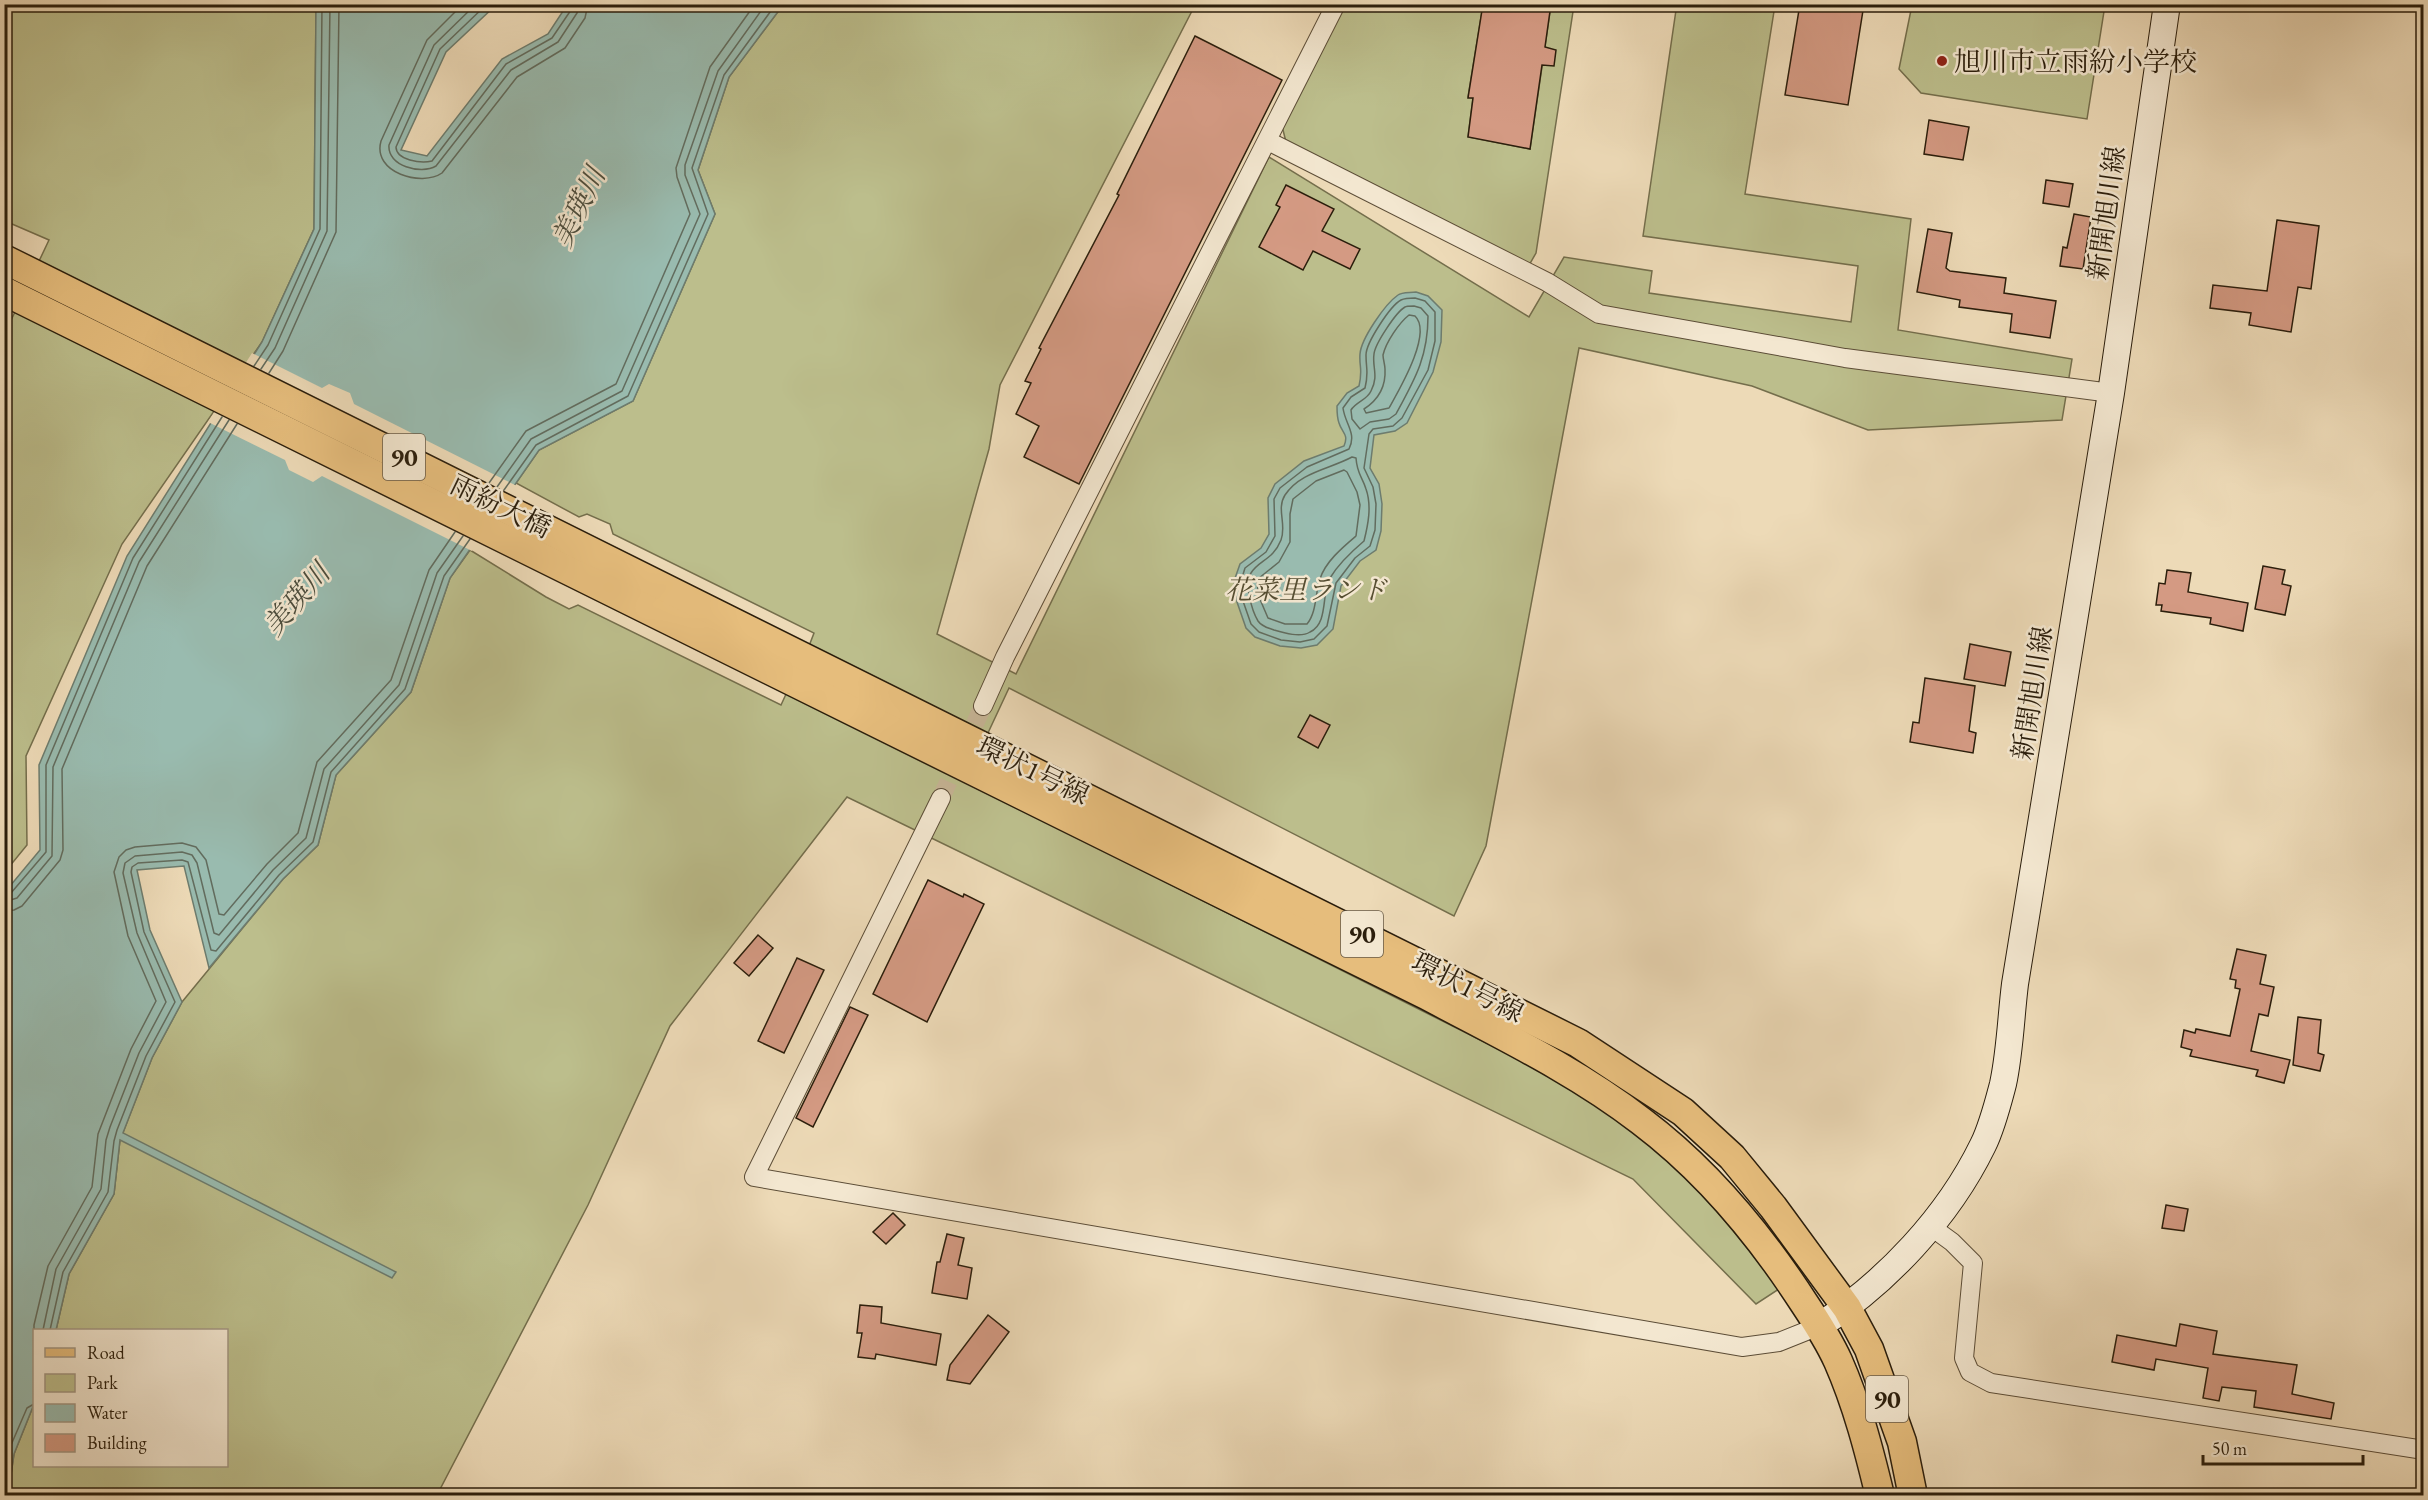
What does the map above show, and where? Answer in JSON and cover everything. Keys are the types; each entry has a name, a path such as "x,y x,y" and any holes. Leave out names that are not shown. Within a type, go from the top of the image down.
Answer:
{"main road":[{"name":"新開旭川線","path":"1819,1326 1847,1308 1903,1256 1930,1226 1951,1198 1984,1144 2003,1083 2015,984 2111,393 2167,4"},
{"name":"雨紛大橋","path":"4,259 799,668"},
{"name":"雨紛大橋","path":"4,291 799,668"},
{"name":"環状1号線","path":"799,668 1578,1043 1683,1112 1732,1157 1773,1207 1847,1308 1869,1349 1902,1442 1913,1496"},
{"name":"環状1号線","path":"799,668 1426,995 1578,1078 1642,1121 1698,1170 1756,1236 1788,1278 1819,1326 1838,1361 1866,1442 1880,1496"}],"street":[{"path":"983,706 1005,657 1336,4"},
{"path":"1268,141 1547,282 1599,314 1845,358 2111,393"},
{"path":"941,798 754,1177 1742,1347 1779,1342 1819,1326"},
{"path":"1930,1226 1952,1242 1973,1263 1964,1358 1970,1372 1991,1383 2424,1450"}],"green space":[{"path":"5,5 316,5 314,229 262,342 122,544 26,756 27,845 5,872 5,333 49,240 5,221"},
{"name":"花菜里ランド","path":"783,5 1195,5 1000,385 989,449 937,634 1016,674 1269,157 1529,317 1564,257 1652,271 1649,293 1851,322 1858,266 1643,236 1676,10 1646,5 1775,5 1745,194 1911,219 1898,330 2072,359 2062,420 1868,430 1752,386 1579,348 1486,846 1454,916 1009,688 987,735 809,646 814,633 613,534 610,524 587,514 579,517 516,483 539,450 633,401 715,214 698,170 729,77"},
{"path":"1344,5 1483,5 1468,97 1473,98 1468,137 1530,149 1551,5 1574,5 1536,253 1528,267 1286,142 1282,126"},
{"path":"1912,5 2105,5 2087,119 1921,93 1899,69"},
{"path":"470,550 569,609 578,605 781,705 787,692 1550,1075 1619,1120 1661,1153 1714,1209 1779,1289 1756,1304 1633,1179 847,797 670,1026 588,1205 437,1495 8,1496 14,1454 33,1406 33,1467 228,1467 228,1329 56,1329 69,1274 114,1194 120,1140 152,1058 182,1002 283,879 318,845 336,775 411,692 450,578"}],"water":[{"name":"美瑛川","path":"316,5 496,5 446,52 401,150 427,156 502,59 548,34 567,5 783,5 729,77 698,170 715,214 633,401 539,450 450,578 411,692 336,775 318,845 283,879 209,968 184,866 137,870 150,930 182,1002 152,1058 123,1133 396,1272 392,1278 120,1140 114,1194 69,1274 56,1329 33,1329 33,1406 14,1454 8,1495 5,1496 5,892 40,850 39,765 127,556 262,342 314,229"},
{"path":"1416,292 1428,296 1442,310 1441,342 1433,372 1407,423 1395,431 1374,435 1370,468 1379,484 1382,504 1381,531 1376,550 1360,561 1341,586 1333,629 1317,645 1301,648 1280,646 1255,637 1246,628 1237,602 1234,581 1240,564 1261,548 1269,534 1268,498 1275,484 1304,461 1344,446 1345,436 1338,421 1337,406 1347,393 1359,386 1361,348 1374,322 1387,306 1402,293"}],"pier":[{"path":"252,353 322,388 329,384 350,393 354,404 517,486 472,551 322,476 313,482 289,470 285,460 208,422"}],"building":[{"path":"1483,4 1551,4 1545,47 1556,50 1554,66 1542,65 1530,149 1468,137 1473,98 1468,98"},
{"path":"1800,4 1864,4 1848,105 1785,95"},
{"path":"1195,36 1282,80 1079,484 1024,457 1039,426 1016,414 1031,383 1025,381 1041,349 1039,348 1119,195 1117,194"},
{"path":"1929,120 1969,127 1963,160 1924,154"},
{"path":"2046,180 2073,184 2069,207 2043,203"},
{"path":"1286,185 1334,209 1322,231 1360,249 1350,269 1313,251 1303,270 1259,247 1280,207 1276,205"},
{"path":"2074,214 2091,217 2083,269 2060,266 2063,247 2067,248"},
{"path":"2277,220 2319,226 2311,289 2298,287 2291,332 2249,325 2251,313 2210,308 2213,285 2267,291"},
{"path":"1928,229 1952,233 1946,268 1950,271 2006,278 2004,293 2056,301 2050,338 2010,332 2012,314 1959,307 1960,300 1917,292"},
{"path":"2263,566 2285,570 2282,584 2291,586 2285,615 2255,609"},
{"path":"2167,570 2191,573 2188,592 2248,603 2243,631 2210,624 2211,618 2161,611 2162,605 2156,605 2159,583 2165,584"},
{"path":"1970,644 2011,652 2005,686 1964,679"},
{"path":"1925,678 1975,686 1969,731 1976,733 1973,753 1910,742 1913,722 1919,723"},
{"path":"1310,715 1330,725 1318,748 1298,737"},
{"path":"928,880 963,897 964,894 984,904 927,1022 873,994"},
{"path":"758,935 773,948 749,976 734,963"},
{"path":"2237,949 2266,955 2260,984 2274,987 2268,1016 2259,1014 2251,1051 2290,1060 2284,1083 2256,1076 2258,1070 2190,1056 2192,1050 2181,1047 2184,1030 2195,1033 2196,1029 2230,1036 2240,989 2235,988 2236,980 2230,979"},
{"path":"797,958 824,970 784,1053 758,1041"},
{"path":"850,1007 868,1015 813,1127 796,1118"},
{"path":"2298,1017 2321,1020 2318,1053 2324,1055 2320,1071 2293,1065"},
{"path":"2166,1205 2188,1209 2184,1231 2162,1228"},
{"path":"893,1213 905,1225 886,1244 873,1232"},
{"path":"947,1234 964,1238 958,1265 972,1268 967,1299 932,1293 937,1262 940,1262"},
{"path":"860,1305 882,1307 881,1323 941,1334 936,1365 876,1354 875,1359 858,1357 862,1333 857,1333"},
{"path":"988,1315 1009,1332 970,1384 947,1380 950,1365"},
{"path":"2180,1324 2217,1331 2213,1354 2297,1365 2292,1394 2334,1403 2331,1419 2254,1407 2256,1391 2222,1387 2219,1401 2203,1398 2208,1368 2156,1359 2154,1370 2112,1362 2117,1335 2176,1346"}],"tunnel":[{"path":"941,798 983,706"}],"place":[{"name":"旭川市立雨紛小学校","path":"1942,61"}]}
